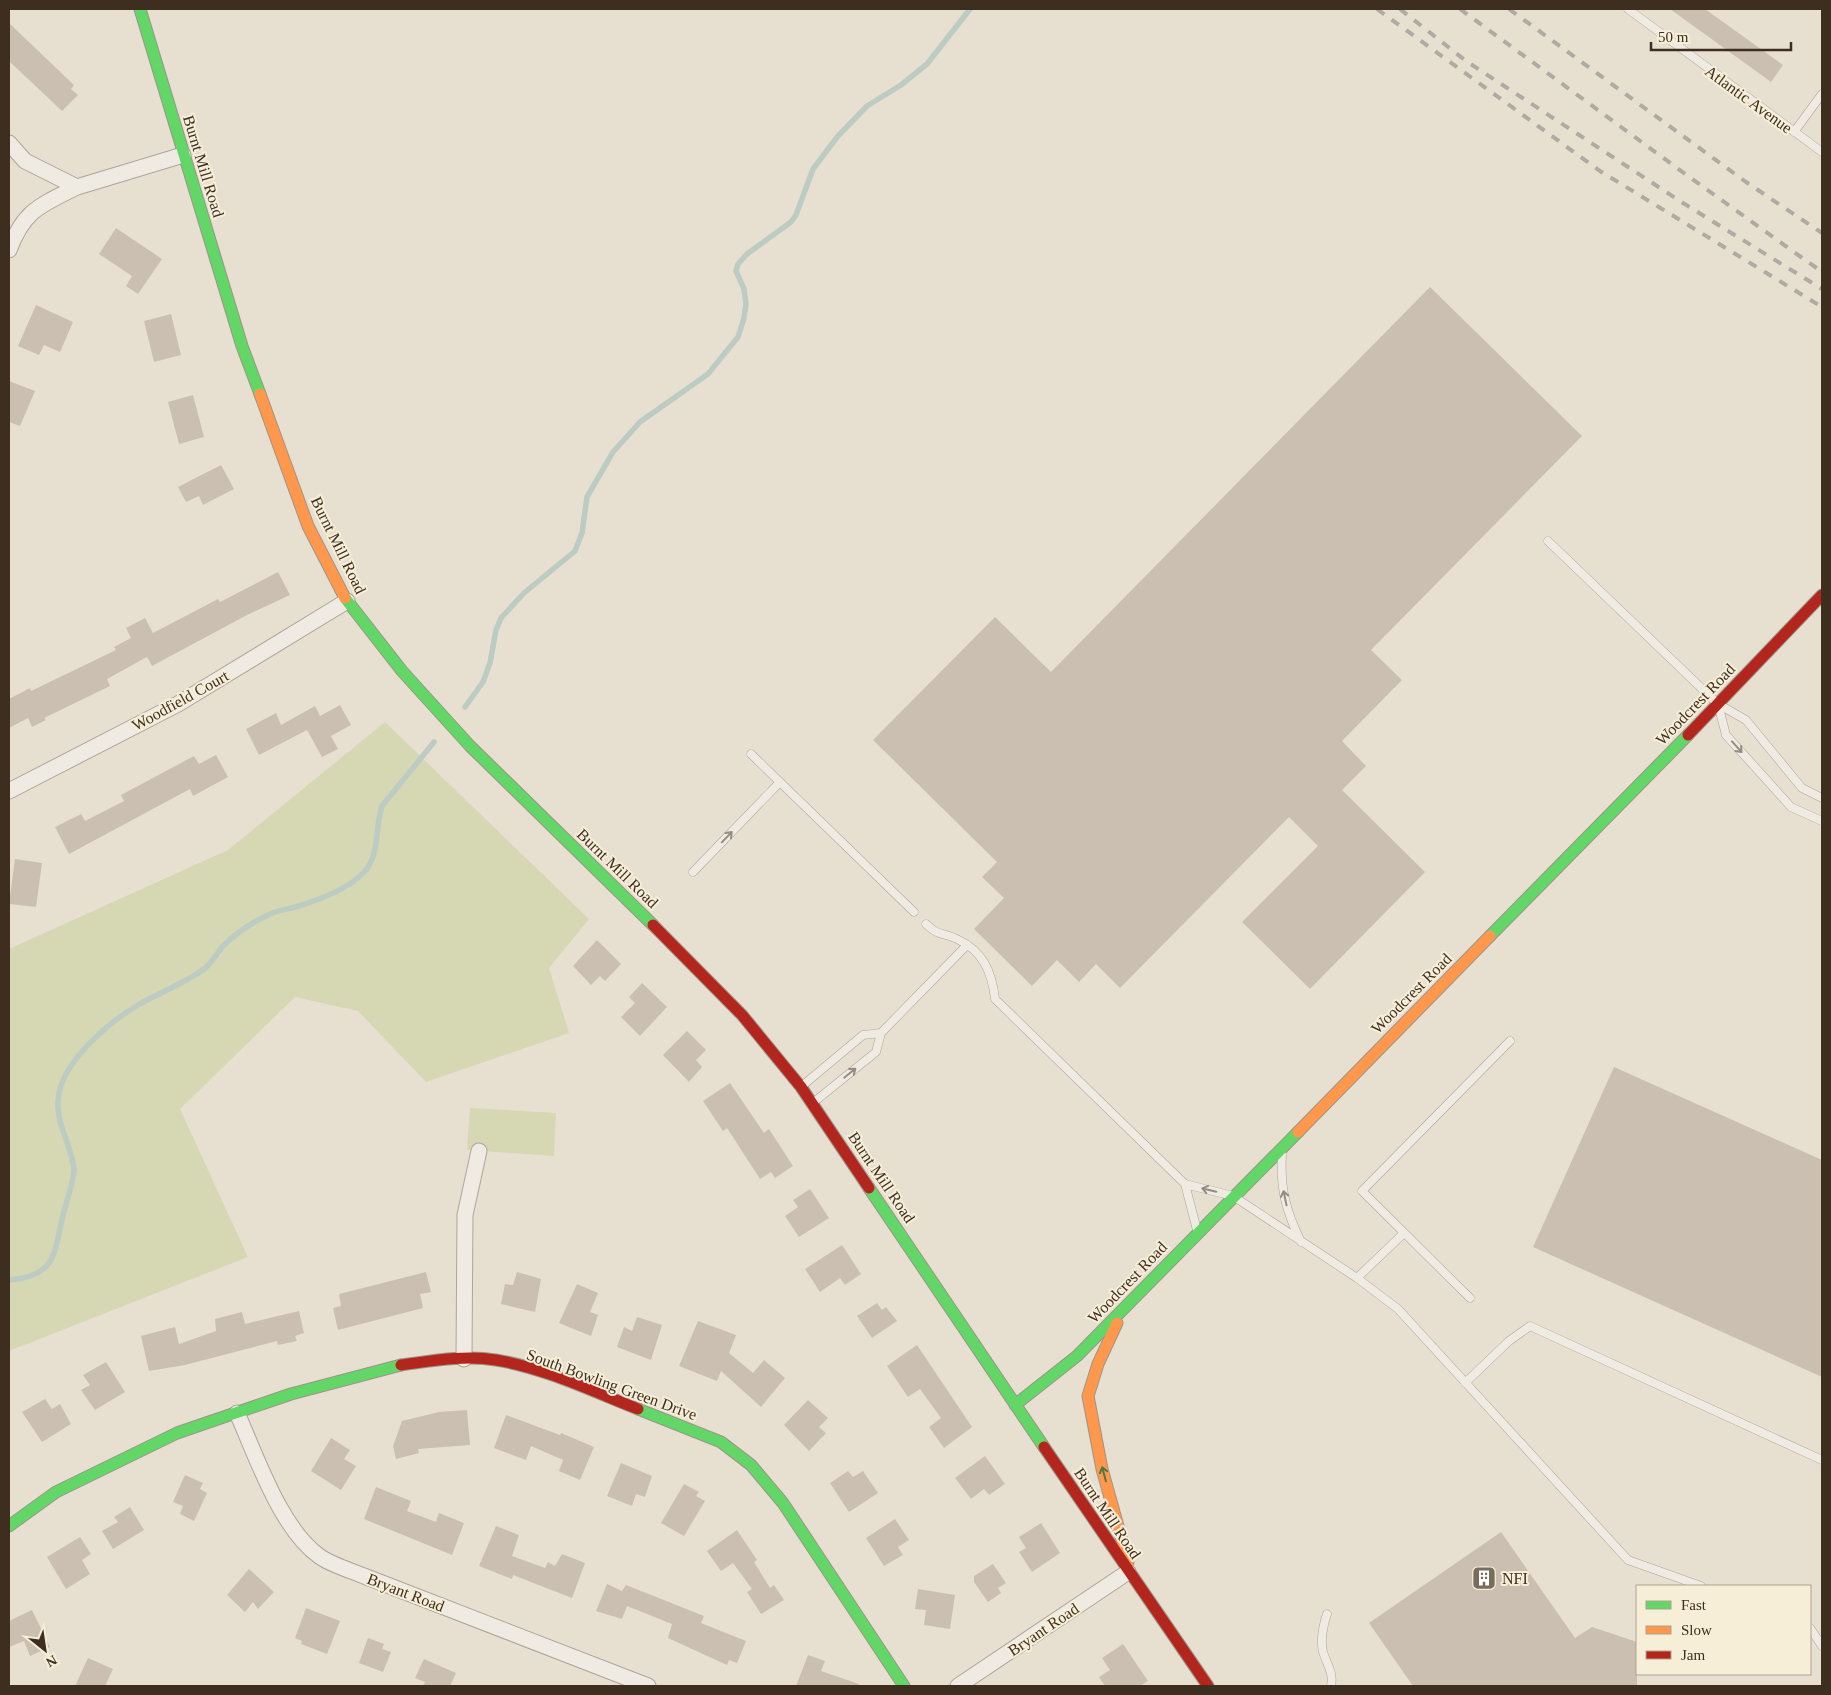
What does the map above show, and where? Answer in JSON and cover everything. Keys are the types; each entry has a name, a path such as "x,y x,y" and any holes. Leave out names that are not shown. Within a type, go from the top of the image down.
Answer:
{"main road":[{"name":"Burnt Mill Road","path":"140,9 242,346 305,517 347,601 402,671 470,746 742,1015 800,1087 1128,1572 1208,1686"},
{"name":"Woodcrest Road","path":"1015,1405 1077,1356 1718,704 1822,595"},
{"path":"1124,1308 1098,1364 1088,1396 1102,1469 1129,1565 1128,1572"},
{"name":"South Bowling Green Drive","path":"9,1526 56,1492 177,1433 292,1394 391,1367 449,1358 496,1360 550,1374 721,1442 751,1464 783,1503 904,1686"}],"street":[{"path":"9,143 25,160 77,187"},
{"path":"9,250 16,232 36,207 77,187 183,155"},
{"name":"Woodfield Court","path":"9,791 178,704 347,601"},
{"path":"464,1359 465,1214 479,1151"},
{"name":"Bryant Road","path":"237,1413 276,1500 299,1536 319,1556 364,1576 648,1686"},
{"name":"Bryant Road","path":"958,1686 1128,1572"}],"lane":[{"name":"Atlantic Avenue","path":"1628,9 1822,152"},
{"path":"1794,132 1822,94"},
{"path":"1548,541 1718,704 1746,720 1802,788 1822,798"},
{"path":"1718,704 1726,735 1791,807 1822,820"},
{"path":"752,754 914,912"},
{"path":"693,872 780,782"},
{"path":"926,924 937,934 956,938 967,945 985,962 993,980 995,999 1185,1184 1233,1196 1302,1244 1357,1278 1398,1309 1628,1560 1698,1585"},
{"path":"812,1103 876,1052 881,1033 967,945"},
{"path":"800,1087 863,1035 881,1033"},
{"path":"1470,1298 1362,1191 1510,1041"},
{"path":"1282,1146 1281,1180 1284,1197 1288,1213 1302,1244"},
{"path":"1185,1184 1198,1232"},
{"path":"1357,1278 1404,1232"},
{"path":"1465,1383 1509,1341 1530,1326 1822,1460"},
{"path":"1327,1614 1322,1632 1323,1652 1330,1670 1331,1686"},
{"path":"1811,1630 1822,1646"}],"green space":[{"path":"385,722 589,919 549,968 569,1033 426,1082 358,1011 295,997 180,1109 248,1257 9,1351 9,949 228,850"},
{"path":"470,1108 556,1113 554,1156 467,1150"}],"building":[{"path":"1670,9 1705,9 1783,65 1771,82"},
{"path":"9,23 74,85 71,89 78,95 62,111 9,61"},
{"path":"116,228 162,259 138,294 126,286 132,276 99,254"},
{"path":"1430,287 1582,436 1371,650 1402,680 1342,741 1366,766 1342,790 1425,872 1310,989 1242,922 1318,846 1289,817 1120,988 1096,964 1079,982 1057,960 1032,986 974,929 1004,898 982,877 997,862 873,740 995,617 1051,672"},
{"path":"36,305 73,322 60,352 44,345 39,355 18,346"},
{"path":"171,314 181,355 154,362 144,321"},
{"path":"9,381 35,391 20,426 9,422"},
{"path":"193,395 204,437 179,444 168,402"},
{"path":"221,465 234,489 203,505 199,496 186,502 178,487"},
{"path":"278,572 290,595 247,615 152,666 147,657 107,679 110,686 44,718 46,720 32,727 28,718 9,728 9,699 30,688 31,691 116,650 114,647 131,638 126,628 145,618 153,633 218,599 220,602"},
{"path":"340,705 351,725 331,736 338,749 322,757 307,730 259,755 246,729 276,713 281,725 315,706 320,716"},
{"path":"216,755 228,777 193,796 190,789 69,854 55,827 81,814 85,821 124,801 121,795 194,756 199,764"},
{"path":"15,859 42,863 36,907 9,904"},
{"path":"597,940 621,964 605,981 600,976 591,985 573,966"},
{"path":"642,983 667,1007 640,1036 621,1017 635,1003 629,997"},
{"path":"687,1031 706,1050 696,1060 702,1067 689,1082 663,1055"},
{"path":"1614,1067 1822,1160 1822,1377 1533,1247"},
{"path":"730,1083 764,1133 769,1129 793,1166 775,1178 771,1172 760,1179 727,1128 723,1131 703,1101"},
{"path":"810,1189 829,1218 799,1237 785,1216 798,1207 793,1200"},
{"path":"842,1245 861,1274 845,1285 840,1278 820,1292 805,1269"},
{"path":"426,1272 431,1292 420,1294 423,1308 338,1330 333,1308 341,1306 339,1294"},
{"path":"517,1272 541,1279 535,1312 501,1304 505,1284 513,1285"},
{"path":"577,1284 598,1293 590,1312 598,1315 591,1336 559,1323"},
{"path":"877,1303 882,1310 886,1307 897,1321 872,1338 857,1316"},
{"path":"299,1311 304,1333 295,1336 297,1341 278,1345 277,1341 185,1365 149,1371 141,1336 175,1327 179,1344 216,1331 215,1319 242,1312 245,1324"},
{"path":"637,1317 662,1325 651,1360 617,1347 624,1327 632,1331"},
{"path":"698,1321 736,1335 729,1353 753,1373 764,1360 785,1378 761,1407 721,1371 717,1381 679,1366"},
{"path":"917,1345 972,1427 944,1448 929,1427 941,1418 920,1389 908,1397 887,1366"},
{"path":"106,1362 125,1392 95,1410 81,1390 90,1385 83,1375"},
{"path":"45,1399 52,1409 60,1404 71,1424 42,1442 22,1412"},
{"path":"808,1400 828,1418 819,1427 826,1433 809,1451 784,1425"},
{"path":"467,1410 470,1445 418,1449 419,1453 396,1459 393,1446 402,1421 439,1412"},
{"path":"506,1415 560,1435 561,1433 594,1447 580,1480 559,1471 563,1460 531,1446 526,1460 494,1448"},
{"path":"331,1438 350,1450 344,1459 356,1466 341,1490 311,1471"},
{"path":"985,1456 1005,1484 989,1495 984,1489 971,1499 955,1478"},
{"path":"621,1463 652,1476 645,1497 636,1494 632,1506 607,1496"},
{"path":"848,1471 853,1477 863,1471 878,1493 849,1512 830,1483"},
{"path":"185,1475 203,1483 200,1489 207,1493 194,1521 180,1514 183,1506 173,1502"},
{"path":"684,1484 699,1492 696,1496 705,1501 684,1536 661,1523"},
{"path":"376,1487 411,1501 407,1511 436,1522 439,1513 464,1523 452,1555 364,1519"},
{"path":"130,1507 144,1530 113,1549 102,1531 118,1522 114,1517"},
{"path":"895,1519 909,1540 898,1547 903,1555 884,1566 866,1538"},
{"path":"1041,1523 1060,1553 1032,1572 1019,1552 1026,1548 1019,1537"},
{"path":"496,1526 519,1535 512,1556 545,1568 548,1562 555,1566 562,1554 585,1563 572,1598 513,1575 512,1579 479,1566"},
{"path":"737,1530 757,1560 754,1562 770,1588 774,1585 784,1600 761,1614 747,1592 752,1589 733,1563 721,1571 707,1551"},
{"name":"NFI","path":"1501,1532 1575,1638 1592,1627 1636,1642 1637,1686 1413,1686 1369,1623"},
{"path":"80,1537 91,1554 82,1560 90,1574 66,1589 47,1557"},
{"path":"993,1564 1006,1583 998,1588 1001,1593 988,1602 974,1582 974,1576"},
{"path":"249,1569 274,1592 258,1609 253,1602 245,1612 227,1595"},
{"path":"607,1584 622,1591 626,1585 704,1616 701,1623 746,1641 737,1663 729,1660 727,1665 668,1638 672,1624 627,1606 622,1619 596,1611"},
{"path":"918,1589 955,1595 950,1629 924,1625 926,1610 915,1609"},
{"path":"306,1608 340,1621 327,1654 301,1644 302,1641 295,1638"},
{"path":"32,1610 50,1647 30,1656 24,1641 9,1647 9,1621"},
{"path":"368,1638 384,1644 382,1649 391,1652 383,1672 359,1663"},
{"path":"1123,1644 1148,1681 1140,1686 1105,1686 1099,1677 1110,1670 1102,1658"},
{"path":"808,1655 825,1661 821,1671 859,1684 859,1686 796,1686"},
{"path":"88,1658 113,1669 105,1686 75,1686"},
{"path":"424,1659 456,1673 450,1686 423,1686 425,1682 415,1678"}],"waterway":[{"path":"465,707 483,682 490,663 496,630 501,618 524,593 575,551 582,533 587,497 613,452 640,422 708,374 738,337 746,304 744,289 736,271 738,264 747,254 791,222 796,215 813,169 838,136 867,106 901,85 927,64 970,9"},
{"path":"9,1280 25,1278 36,1274 45,1268 55,1251 74,1170 73,1160 59,1113 59,1093 63,1080 79,1055 102,1031 127,1012 204,969 223,946 251,924 273,913 325,897 351,883 365,871 373,857 382,806 434,742"}],"railway":[{"path":"1377,9 1600,171 1822,307"},
{"path":"1400,9 1466,61 1683,203 1822,289"},
{"path":"1460,9 1822,272"},
{"path":"1509,9 1746,182 1822,233"}],"traffic: fast":[{"path":"140,9 242,346 260,394"},
{"path":"345,598 402,671 470,746 653,925"},
{"path":"1490,936 1688,735"},
{"path":"1015,1405 1077,1356 1298,1132"},
{"path":"869,1188 1044,1447"},
{"path":"9,1526 56,1492 177,1433 291,1394 401,1365"},
{"path":"638,1409 721,1442 751,1465 783,1503 904,1686"}],"traffic: slow":[{"path":"260,394 308,526 345,598"},
{"path":"1298,1132 1490,936"},
{"path":"1117,1323 1098,1364 1088,1396 1102,1469 1128,1562"}],"traffic: jam":[{"path":"1688,735 1822,595"},
{"path":"653,925 742,1015 801,1087 869,1188"},
{"path":"401,1365 460,1358 496,1360 550,1374 638,1409"},
{"path":"1044,1447 1208,1686"}],"place":[{"name":"NFI","path":"1484,1578"}]}
